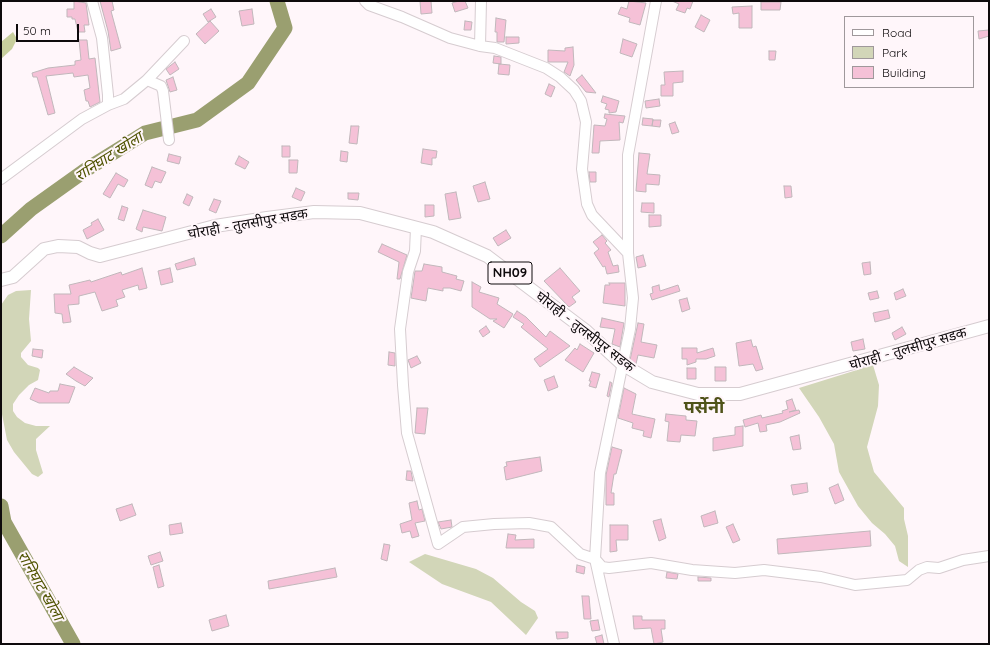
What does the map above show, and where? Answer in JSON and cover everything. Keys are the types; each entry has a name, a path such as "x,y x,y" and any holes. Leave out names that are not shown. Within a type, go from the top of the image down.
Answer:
{"main road":[{"name":"घोराही - तुलसीपुर सडक","path":"1,280 13,277 44,249 58,246 78,247 100,256 215,226 314,212 360,213 432,232 487,256 585,330 622,364 652,382 698,394 740,394 989,326"}],"street":[{"path":"92,1 102,38 108,105"},
{"path":"365,1 369,5 402,17 450,38 480,46 495,48 546,68 560,76 574,90 581,101 586,122 582,169 587,204 592,215 628,253"},
{"path":"480,46 481,1"},
{"path":"614,644 595,559 600,473 630,329 633,298 628,253 628,155 656,1"},
{"path":"1,179 82,119 108,105 124,99 147,80 184,41"},
{"path":"147,80 160,86 163,91 169,140"},
{"path":"416,228 415,251 408,272 400,329 402,385 407,433 438,544 463,527 529,523 551,527 580,554 595,559 602,567 609,568 650,563 692,570 735,573 764,570 821,577 856,585 907,580 919,570 927,567 939,568 963,560 989,556"}],"green space":[{"path":"13,32 17,39 12,49 1,59 1,42"},
{"path":"31,290 29,319 31,341 21,353 21,357 28,365 40,370 38,380 29,385 19,395 13,404 13,411 17,417 25,423 36,426 50,426 36,439 36,450 43,473 38,477 32,474 14,452 7,440 1,409 1,305 8,295 16,291"},
{"path":"873,365 879,385 878,406 867,447 874,472 904,508 904,519 908,536 908,567 899,561 895,546 885,534 872,523 858,506 839,472 834,444 819,417 799,388"},
{"path":"425,554 476,569 493,578 521,602 535,611 538,618 526,635 491,602 442,584 409,562"}],"building":[{"path":"74,1 86,3 89,25 84,25 85,32 78,32 75,19 72,19 72,17 67,17 67,9 74,9"},
{"path":"100,1 112,1 114,10 111,11 121,48 111,51 108,31"},
{"path":"420,1 431,1 432,13 421,14"},
{"path":"465,1 468,8 455,12 452,3"},
{"path":"629,1 646,3 640,25 629,22 630,18 618,14 621,7 627,9"},
{"path":"672,1 693,1 690,9 687,8 685,13 676,10 679,4"},
{"path":"761,2 781,2 780,10 761,10"},
{"path":"752,6 752,28 739,28 739,13 733,14 732,7"},
{"path":"211,9 216,17 208,22 203,14"},
{"path":"252,9 254,24 242,26 239,11"},
{"path":"701,15 710,20 704,32 695,27"},
{"path":"496,18 506,20 504,42 497,42 497,32 495,32"},
{"path":"210,21 219,31 205,44 196,34"},
{"path":"465,21 472,22 471,30 464,30"},
{"path":"989,30 989,36 979,39 978,31"},
{"path":"506,37 519,37 519,43 506,44"},
{"path":"623,39 637,44 632,57 620,53"},
{"path":"79,40 87,40 89,59 95,58 100,102 90,107 88,101 86,101 84,90 90,88 88,75 74,77 73,73 46,76 55,113 48,115 37,77 33,77 32,73 48,68 75,65 75,61 81,60"},
{"path":"573,47 574,65 570,76 564,72 568,62 548,62 548,50 565,51 565,48"},
{"path":"769,51 776,51 775,60 769,60"},
{"path":"494,56 501,57 501,64 493,63"},
{"path":"175,62 179,69 170,75 166,69"},
{"path":"499,64 510,65 509,75 498,74"},
{"path":"683,71 683,82 673,83 673,96 661,96 661,85 665,85 664,72"},
{"path":"582,75 596,93 586,92 576,80"},
{"path":"173,77 177,90 170,92 166,80"},
{"path":"549,84 555,87 551,97 545,94"},
{"path":"603,96 619,101 616,112 609,113 609,110 605,109 607,104 601,102"},
{"path":"659,99 660,106 646,108 645,101"},
{"path":"605,114 625,116 623,123 619,122 620,140 600,141 599,153 592,153 594,125 605,126 607,119 604,118"},
{"path":"643,118 653,119 652,126 642,125"},
{"path":"653,120 661,120 660,127 652,126"},
{"path":"675,122 679,132 672,134 669,124"},
{"path":"351,126 359,126 357,144 349,143"},
{"path":"282,146 290,146 290,157 282,157"},
{"path":"423,149 437,151 436,158 432,158 432,165 421,163"},
{"path":"341,151 348,152 347,162 340,161"},
{"path":"639,153 650,154 647,174 660,175 659,185 646,184 646,192 636,191"},
{"path":"169,154 181,157 179,164 167,161"},
{"path":"239,156 249,162 245,169 235,164"},
{"path":"289,160 298,160 297,173 289,173"},
{"path":"152,167 166,172 161,183 155,181 152,188 145,185"},
{"path":"589,172 596,172 596,182 590,182"},
{"path":"116,173 128,180 124,187 118,184 110,198 103,194"},
{"path":"485,182 490,199 478,202 473,186"},
{"path":"784,186 791,186 792,197 785,198"},
{"path":"296,188 305,192 301,201 292,197"},
{"path":"456,192 461,218 449,220 445,194"},
{"path":"348,193 359,193 358,200 348,199"},
{"path":"187,194 193,197 189,206 183,203"},
{"path":"214,199 221,201 216,213 209,210"},
{"path":"642,203 654,203 654,213 641,212"},
{"path":"425,205 434,205 434,216 425,217"},
{"path":"122,206 128,208 124,221 118,219"},
{"path":"143,210 166,217 162,231 143,227 142,232 136,229"},
{"path":"649,215 661,215 661,226 649,227"},
{"path":"98,219 104,230 87,239 83,230 92,225 91,223"},
{"path":"506,230 511,238 498,246 493,238"},
{"path":"602,235 607,241 605,243 611,250 608,252 613,266 618,265 619,272 607,274 605,266 603,267 594,253 599,249 593,242"},
{"path":"382,244 407,255 400,279 397,279 399,262 378,252"},
{"path":"643,255 646,266 638,268 636,257"},
{"path":"194,258 196,265 177,270 175,264"},
{"path":"870,262 871,274 864,275 862,263"},
{"path":"424,264 442,267 442,272 457,276 456,279 464,281 461,291 450,288 443,288 443,291 428,288 426,301 411,298 415,271 422,271"},
{"path":"142,268 147,288 139,290 138,285 122,290 125,297 116,300 118,306 102,311 95,292 79,296 79,304 68,305 71,322 63,323 62,314 55,313 54,294 71,294 69,285 90,280 91,282 121,272 122,275"},
{"path":"170,268 173,282 161,285 158,271"},
{"path":"560,268 580,291 572,297 576,302 569,307 544,281"},
{"path":"472,282 481,287 479,292 499,298 497,304 513,314 504,328 493,321 497,319 490,319 472,307"},
{"path":"609,283 625,283 625,306 603,303 605,285 610,285"},
{"path":"659,285 660,291 678,285 680,291 652,300 650,294 653,293 652,287"},
{"path":"903,289 906,296 896,300 894,293"},
{"path":"877,291 879,298 870,300 868,293"},
{"path":"687,298 690,309 682,312 679,300"},
{"path":"888,310 890,318 875,322 873,313"},
{"path":"517,311 526,317 546,337 550,331 570,346 540,367 534,359 548,349 521,327 524,324 513,317"},
{"path":"602,318 624,323 620,347 612,344 615,329 600,327"},
{"path":"638,323 644,324 641,342 657,345 654,358 638,355 636,364 630,360"},
{"path":"486,326 490,332 483,337 479,331"},
{"path":"902,327 906,334 895,340 892,333"},
{"path":"863,339 865,349 853,351 851,342"},
{"path":"751,340 753,347 756,346 763,369 756,371 753,364 739,366 736,343"},
{"path":"580,344 594,353 583,372 565,360 575,348 577,350"},
{"path":"682,348 697,348 697,353 713,348 715,356 706,359 696,359 696,362 687,365 687,359 682,359"},
{"path":"33,349 43,350 42,358 32,356"},
{"path":"389,352 395,353 395,366 388,365"},
{"path":"417,356 421,363 411,368 408,360"},
{"path":"74,367 93,378 85,386 66,374"},
{"path":"715,367 726,367 726,381 715,381"},
{"path":"687,368 696,368 696,379 687,379"},
{"path":"592,372 600,374 596,388 589,386"},
{"path":"554,376 558,387 548,391 544,380"},
{"path":"610,382 612,383 609,397 607,396"},
{"path":"60,384 75,387 69,403 39,403 30,399 35,388 49,393 50,391 58,391"},
{"path":"624,388 636,394 632,414 655,419 651,438 643,436 644,431 632,428 633,423 618,418"},
{"path":"792,399 796,410 789,412 799,410 800,413 780,422 766,425 767,431 760,432 758,423 745,427 743,420 761,415 762,418 783,413 782,411 788,409 786,401"},
{"path":"417,408 428,408 425,434 415,433"},
{"path":"666,414 686,416 686,420 697,421 695,436 681,435 680,442 667,441 669,422 665,421"},
{"path":"743,426 743,446 713,451 713,438 735,435 735,427"},
{"path":"799,435 801,449 793,450 790,437"},
{"path":"612,447 622,450 616,474 614,474 611,493 614,493 614,505 606,505 606,475"},
{"path":"540,457 542,471 506,480 504,467 507,466 506,462"},
{"path":"407,471 411,471 413,481 406,480"},
{"path":"807,483 808,492 793,495 791,485"},
{"path":"838,484 844,500 835,504 829,488"},
{"path":"417,501 419,510 422,509 425,521 415,523 419,536 412,538 410,531 402,533 400,524 412,520 409,503"},
{"path":"132,504 136,515 120,521 116,509"},
{"path":"715,511 718,523 704,527 701,516"},
{"path":"661,519 666,538 659,541 653,521"},
{"path":"451,520 452,527 441,529 438,522"},
{"path":"181,523 183,533 170,535 169,525"},
{"path":"733,524 740,540 733,543 726,527"},
{"path":"610,525 628,525 628,540 616,540 617,551 610,552"},
{"path":"870,531 871,546 778,554 777,539"},
{"path":"508,534 516,535 515,540 534,539 534,548 506,548"},
{"path":"384,544 390,545 387,561 381,559"},
{"path":"160,552 163,561 151,565 148,556"},
{"path":"159,565 164,586 158,588 153,567"},
{"path":"577,565 585,567 584,574 576,572"},
{"path":"335,568 337,577 269,589 268,581"},
{"path":"667,572 678,574 677,579 666,578"},
{"path":"698,577 711,578 711,581 698,581"},
{"path":"582,596 589,596 591,619 584,619"},
{"path":"226,615 229,626 212,631 209,620"},
{"path":"633,616 642,616 642,620 665,620 665,629 661,629 663,642 654,644 651,628 634,629"},
{"path":"598,620 600,630 592,631 590,621"},
{"path":"556,632 568,632 568,638 557,639"},
{"path":"602,635 604,644 597,644 595,637"}],"waterway":[{"name":"रानिघाट खोला","path":"1,236 31,209 87,169 145,133 197,120 248,83 285,28 277,1"},
{"name":"रानिघाट खोला","path":"1,506 4,522 73,644"}],"district":[{"name":"पर्सेनी","path":"704,408"}]}
